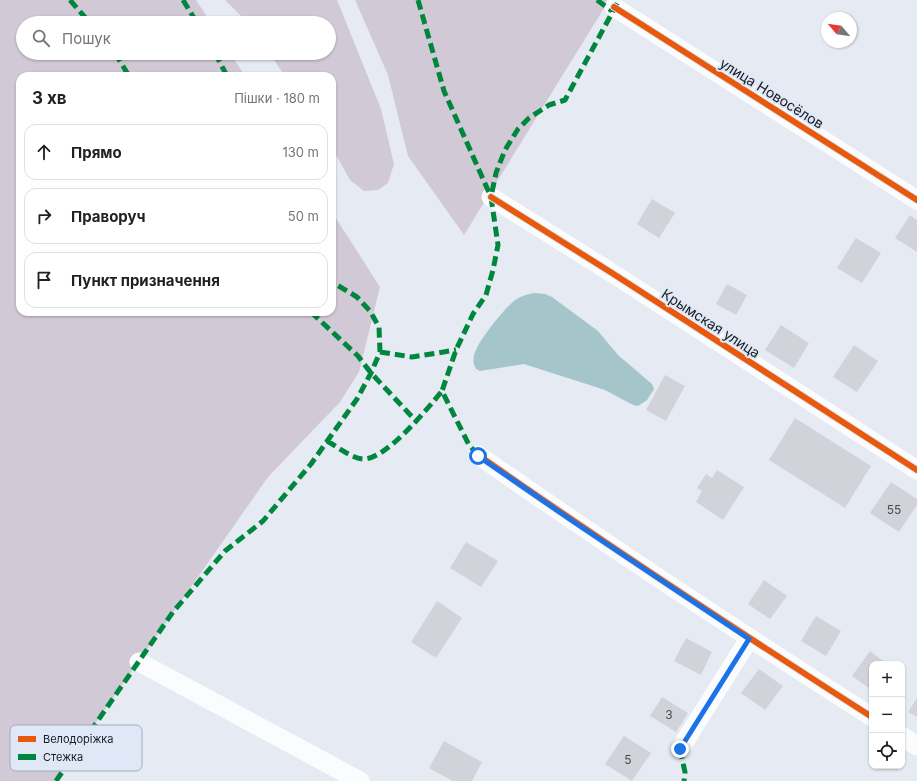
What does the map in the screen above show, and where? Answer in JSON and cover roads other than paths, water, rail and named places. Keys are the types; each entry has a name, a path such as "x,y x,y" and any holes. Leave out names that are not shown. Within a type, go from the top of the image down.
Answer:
{"street":[{"name":"улица Новосёлов","path":"614,7 917,200"},
{"name":"Крымская улица","path":"491,197 612,273 917,470"},
{"path":"478,456 749,639 869,715"},
{"path":"680,749 749,639"},
{"path":"138,662 360,781"},
{"path":"905,738 917,746"}],"water":[{"path":"534,293 545,294 552,297 598,331 618,355 652,384 654,389 647,400 638,406 633,405 605,390 524,364 480,371 476,369 474,361 475,353 483,337 516,299"}]}
